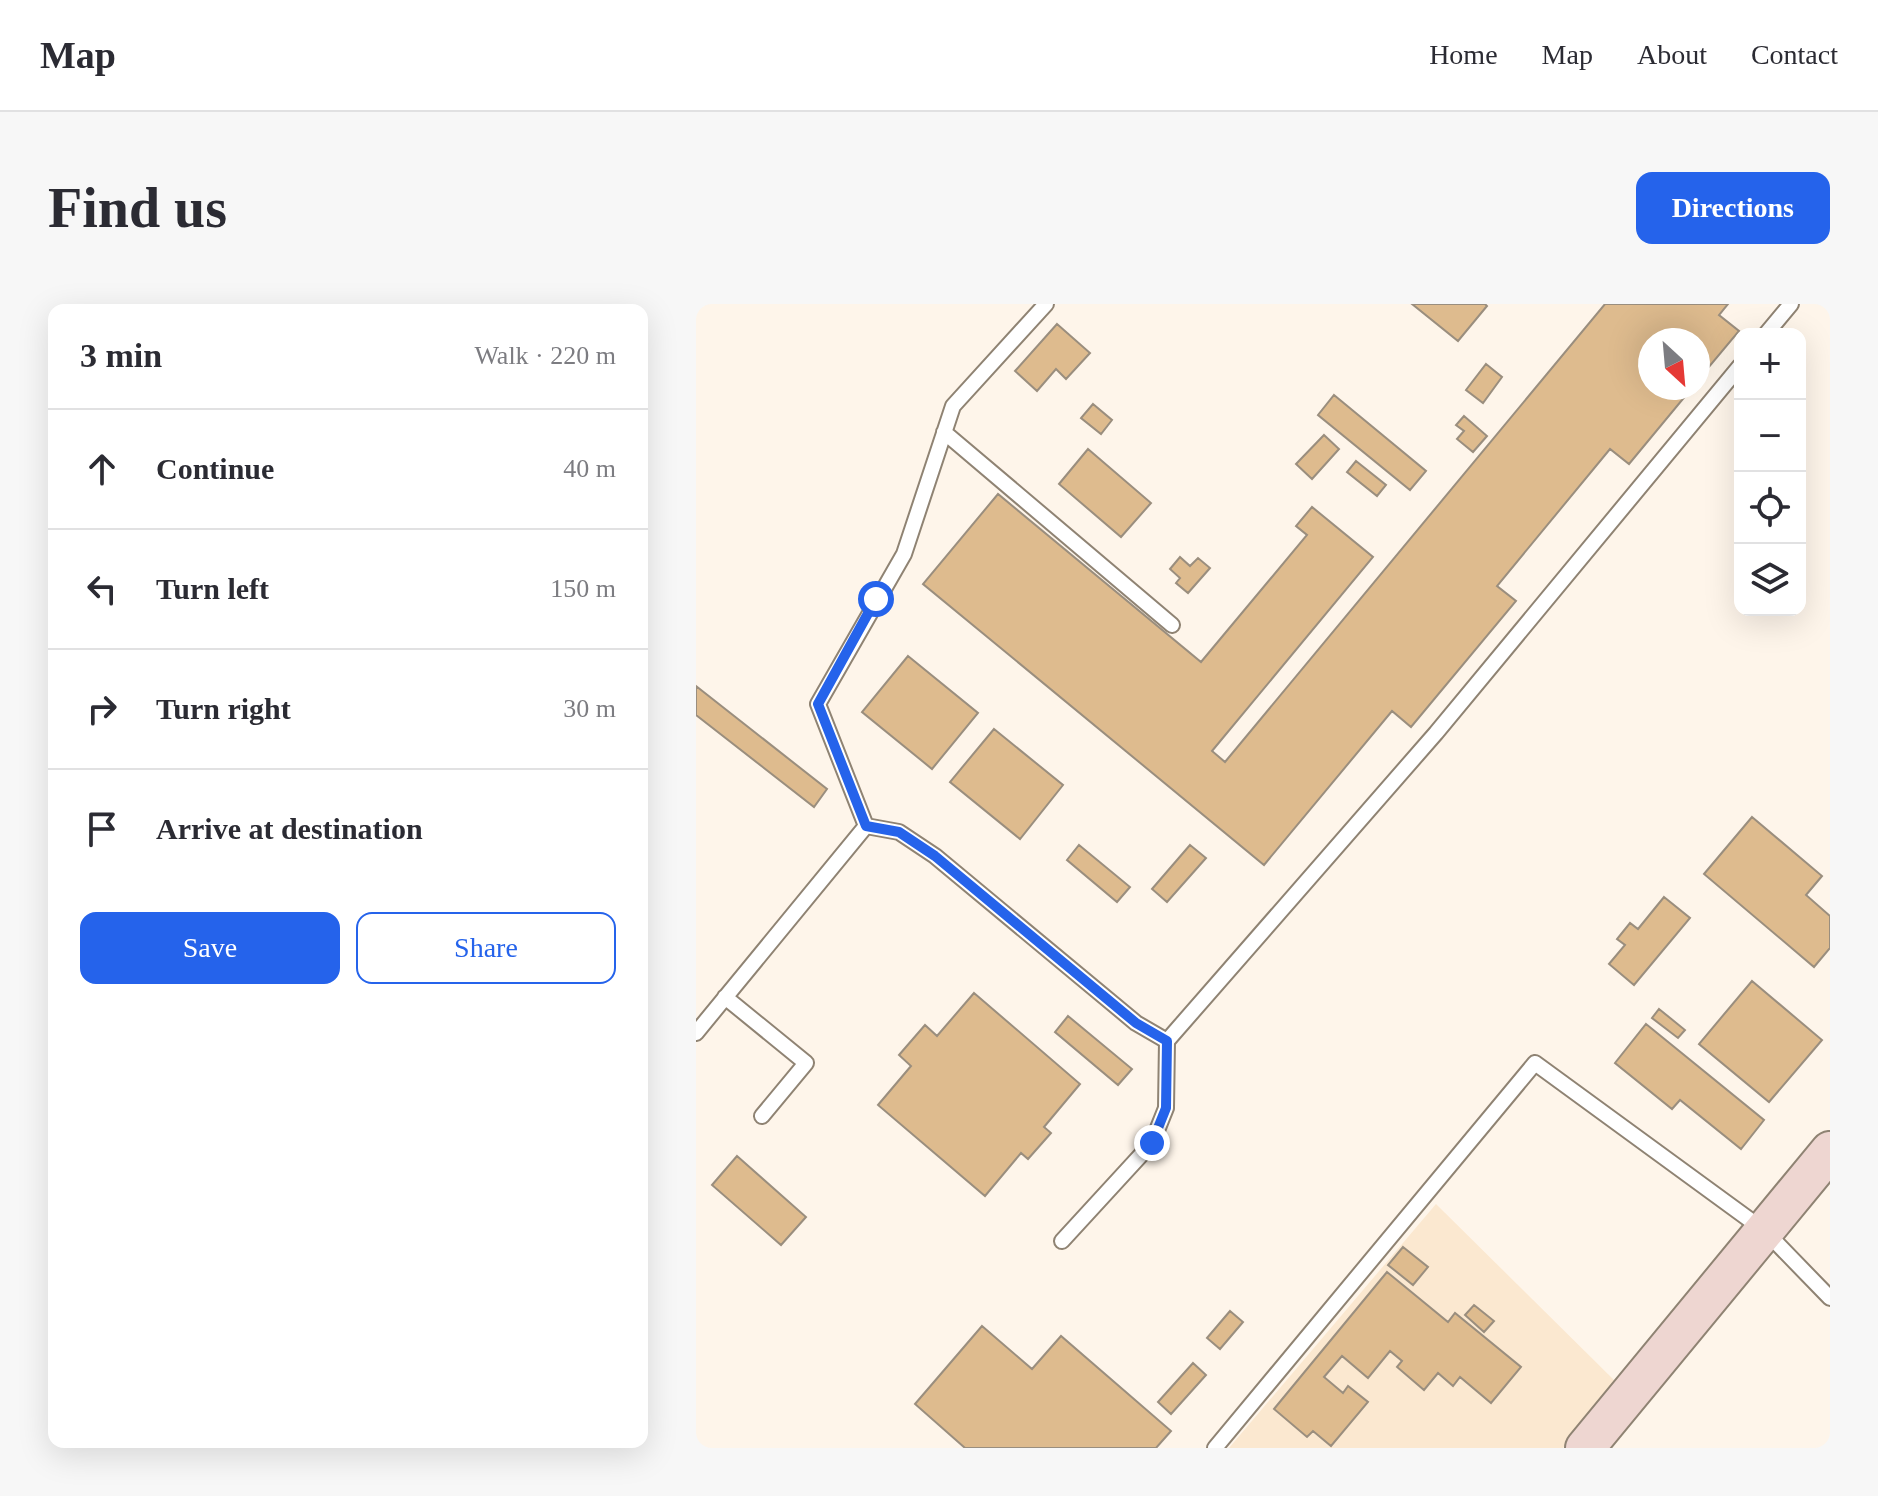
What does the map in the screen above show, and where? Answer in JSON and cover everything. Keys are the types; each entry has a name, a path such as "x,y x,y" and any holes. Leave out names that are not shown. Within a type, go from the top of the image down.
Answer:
{"street":[{"path":"1585,1448 1830,1151"}],"lane":[{"path":"866,826 818,704 904,554 953,406 1046,304"},
{"path":"1771,328 1791,304"},
{"path":"1062,1241 1152,1143 1166,1108 1167,1041 1436,733 1734,373"},
{"path":"944,432 1172,625"},
{"path":"866,826 899,832 935,856 1136,1023 1167,1041"},
{"path":"696,1033 866,826"},
{"path":"725,997 806,1063 762,1116"},
{"path":"1215,1448 1535,1063 1765,1231 1830,1298"}],"shaded area":[{"path":"1436,1204 1617,1383 1563,1448 1229,1448"}],"building":[{"path":"1412,304 1485,304 1487,306 1458,341"},
{"path":"1605,304 1728,304 1719,315 1735,328 1734,337 1710,366 1710,328 1638,328 1638,400 1682,400 1629,464 1610,449 1497,586 1516,601 1411,727 1392,711 1264,865 923,584 998,494 1201,662 1307,535 1296,526 1312,507 1373,557 1212,751 1225,762"},
{"path":"1057,324 1090,353 1066,379 1056,369 1037,391 1015,371"},
{"path":"1486,364 1502,377 1483,403 1466,390"},
{"path":"1334,395 1426,471 1410,490 1318,415"},
{"path":"1093,404 1112,420 1101,434 1081,418"},
{"path":"1464,416 1487,436 1473,452 1457,439 1464,431 1456,425"},
{"path":"1324,435 1339,449 1312,479 1296,464"},
{"path":"1088,449 1151,503 1121,537 1059,484"},
{"path":"1356,461 1386,485 1377,496 1347,472"},
{"path":"1180,557 1190,566 1198,558 1210,568 1188,593 1176,583 1180,578 1170,569"},
{"path":"908,656 978,713 932,769 862,712"},
{"path":"696,686 827,789 814,807 696,715"},
{"path":"994,729 1063,785 1020,839 950,782"},
{"path":"1752,817 1822,876 1806,895 1830,916 1830,948 1814,967 1704,874"},
{"path":"1079,845 1130,887 1117,902 1067,860"},
{"path":"1190,845 1206,858 1167,902 1152,889"},
{"path":"1664,897 1690,918 1634,985 1609,964 1625,945 1617,939 1630,923 1638,929"},
{"path":"1752,981 1822,1040 1769,1102 1699,1044"},
{"path":"974,993 1080,1084 1044,1127 1051,1133 1028,1159 1021,1153 985,1196 878,1105 911,1066 899,1055 925,1025 937,1036"},
{"path":"1659,1009 1685,1030 1678,1038 1652,1018"},
{"path":"1068,1016 1132,1069 1118,1085 1055,1032"},
{"path":"1646,1024 1764,1120 1741,1149 1680,1100 1672,1109 1615,1063"},
{"path":"737,1156 806,1217 781,1245 712,1185"},
{"path":"1403,1247 1428,1267 1413,1285 1388,1265"},
{"path":"1387,1272 1448,1322 1455,1313 1521,1367 1491,1403 1460,1377 1453,1386 1438,1373 1424,1390 1397,1367 1402,1361 1390,1351 1368,1378 1342,1356 1324,1377 1343,1393 1348,1386 1368,1402 1331,1446 1313,1431 1307,1437 1274,1409"},
{"path":"1474,1305 1494,1321 1484,1332 1465,1315"},
{"path":"1230,1311 1243,1322 1220,1349 1207,1338"},
{"path":"982,1326 1032,1369 1061,1336 1171,1431 1156,1448 965,1448 915,1404"},
{"path":"1193,1363 1206,1375 1171,1414 1158,1402"}],"route":[{"path":"876,599 818,704 866,826 899,832 935,856 1136,1023 1167,1041 1166,1108 1152,1143"}]}
